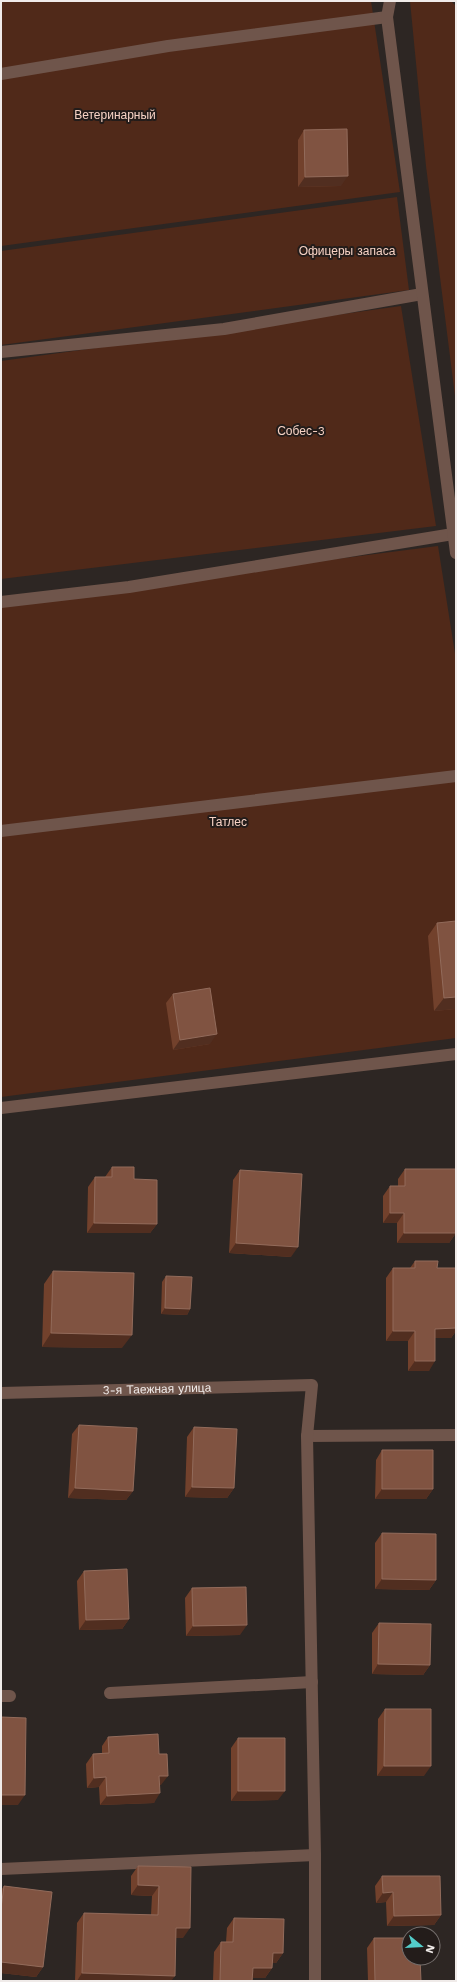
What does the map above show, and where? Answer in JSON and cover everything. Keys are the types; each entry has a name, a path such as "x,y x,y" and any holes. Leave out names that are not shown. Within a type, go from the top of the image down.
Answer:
{"street":[{"path":"390,1 387,17 456,553"},
{"path":"1,74 168,46 387,17"},
{"path":"1,352 224,329 422,294"},
{"path":"1,602 129,587 453,534"},
{"path":"1,831 456,776"},
{"path":"1,1108 456,1054"},
{"name":"3-я Таежная улица","path":"1,1392 312,1385 308,1436"},
{"path":"315,1981 315,1854 308,1436 456,1434"},
{"path":"110,1693 312,1682"},
{"path":"1,1869 315,1854"}],"green space":[{"name":"Ветеринарный","path":"1,1 371,1 400,192 1,246"},
{"path":"410,1 451,1 456,6 456,404 426,166"},
{"name":"Офицеры запаса","path":"397,197 409,290 1,345 1,251"},
{"name":"Собес-3","path":"401,306 436,526 1,579 1,361"},
{"name":"Татлес","path":"438,546 456,660 456,1038 1,1097 1,602"}],"building":[{"path":"347,129 348,176 305,177 304,130"},
{"path":"456,921 456,997 444,998 437,923"},
{"path":"210,988 217,1034 180,1040 173,994"},
{"path":"112,1167 134,1167 134,1179 157,1180 157,1224 94,1223 95,1177 112,1177"},
{"path":"405,1169 456,1169 456,1233 404,1233 404,1213 390,1213 390,1186 405,1186"},
{"path":"240,1170 302,1174 298,1247 236,1243"},
{"path":"415,1261 438,1261 437,1268 456,1268 456,1328 435,1329 435,1361 415,1361 415,1331 393,1331 393,1268 415,1268"},
{"path":"53,1271 134,1273 132,1335 51,1333"},
{"path":"166,1276 192,1277 190,1309 165,1308"},
{"path":"79,1425 137,1428 133,1491 75,1488"},
{"path":"194,1427 237,1429 234,1488 192,1487"},
{"path":"382,1450 433,1450 433,1489 382,1489"},
{"path":"382,1533 436,1534 436,1580 382,1579"},
{"path":"127,1569 129,1619 86,1620 84,1571"},
{"path":"246,1587 247,1625 193,1626 192,1588"},
{"path":"379,1623 431,1624 430,1665 378,1664"},
{"path":"385,1709 431,1709 431,1766 384,1766"},
{"path":"1,1717 26,1718 25,1795 1,1795"},
{"path":"158,1734 159,1754 167,1754 168,1776 159,1776 160,1793 107,1796 106,1777 94,1778 93,1754 109,1753 108,1737"},
{"path":"238,1738 285,1738 285,1791 238,1791"},
{"path":"138,1866 191,1867 190,1928 176,1928 175,1976 82,1973 84,1913 158,1915 159,1886 138,1885"},
{"path":"382,1876 440,1876 441,1915 394,1916 393,1892 383,1893"},
{"path":"4,1886 52,1892 43,1967 1,1962 1,1908"},
{"path":"234,1918 284,1919 283,1953 273,1953 272,1968 253,1968 252,1981 220,1981 221,1942 233,1942"},
{"path":"374,1938 401,1938 401,1966 420,1966 421,1981 375,1981"}]}
